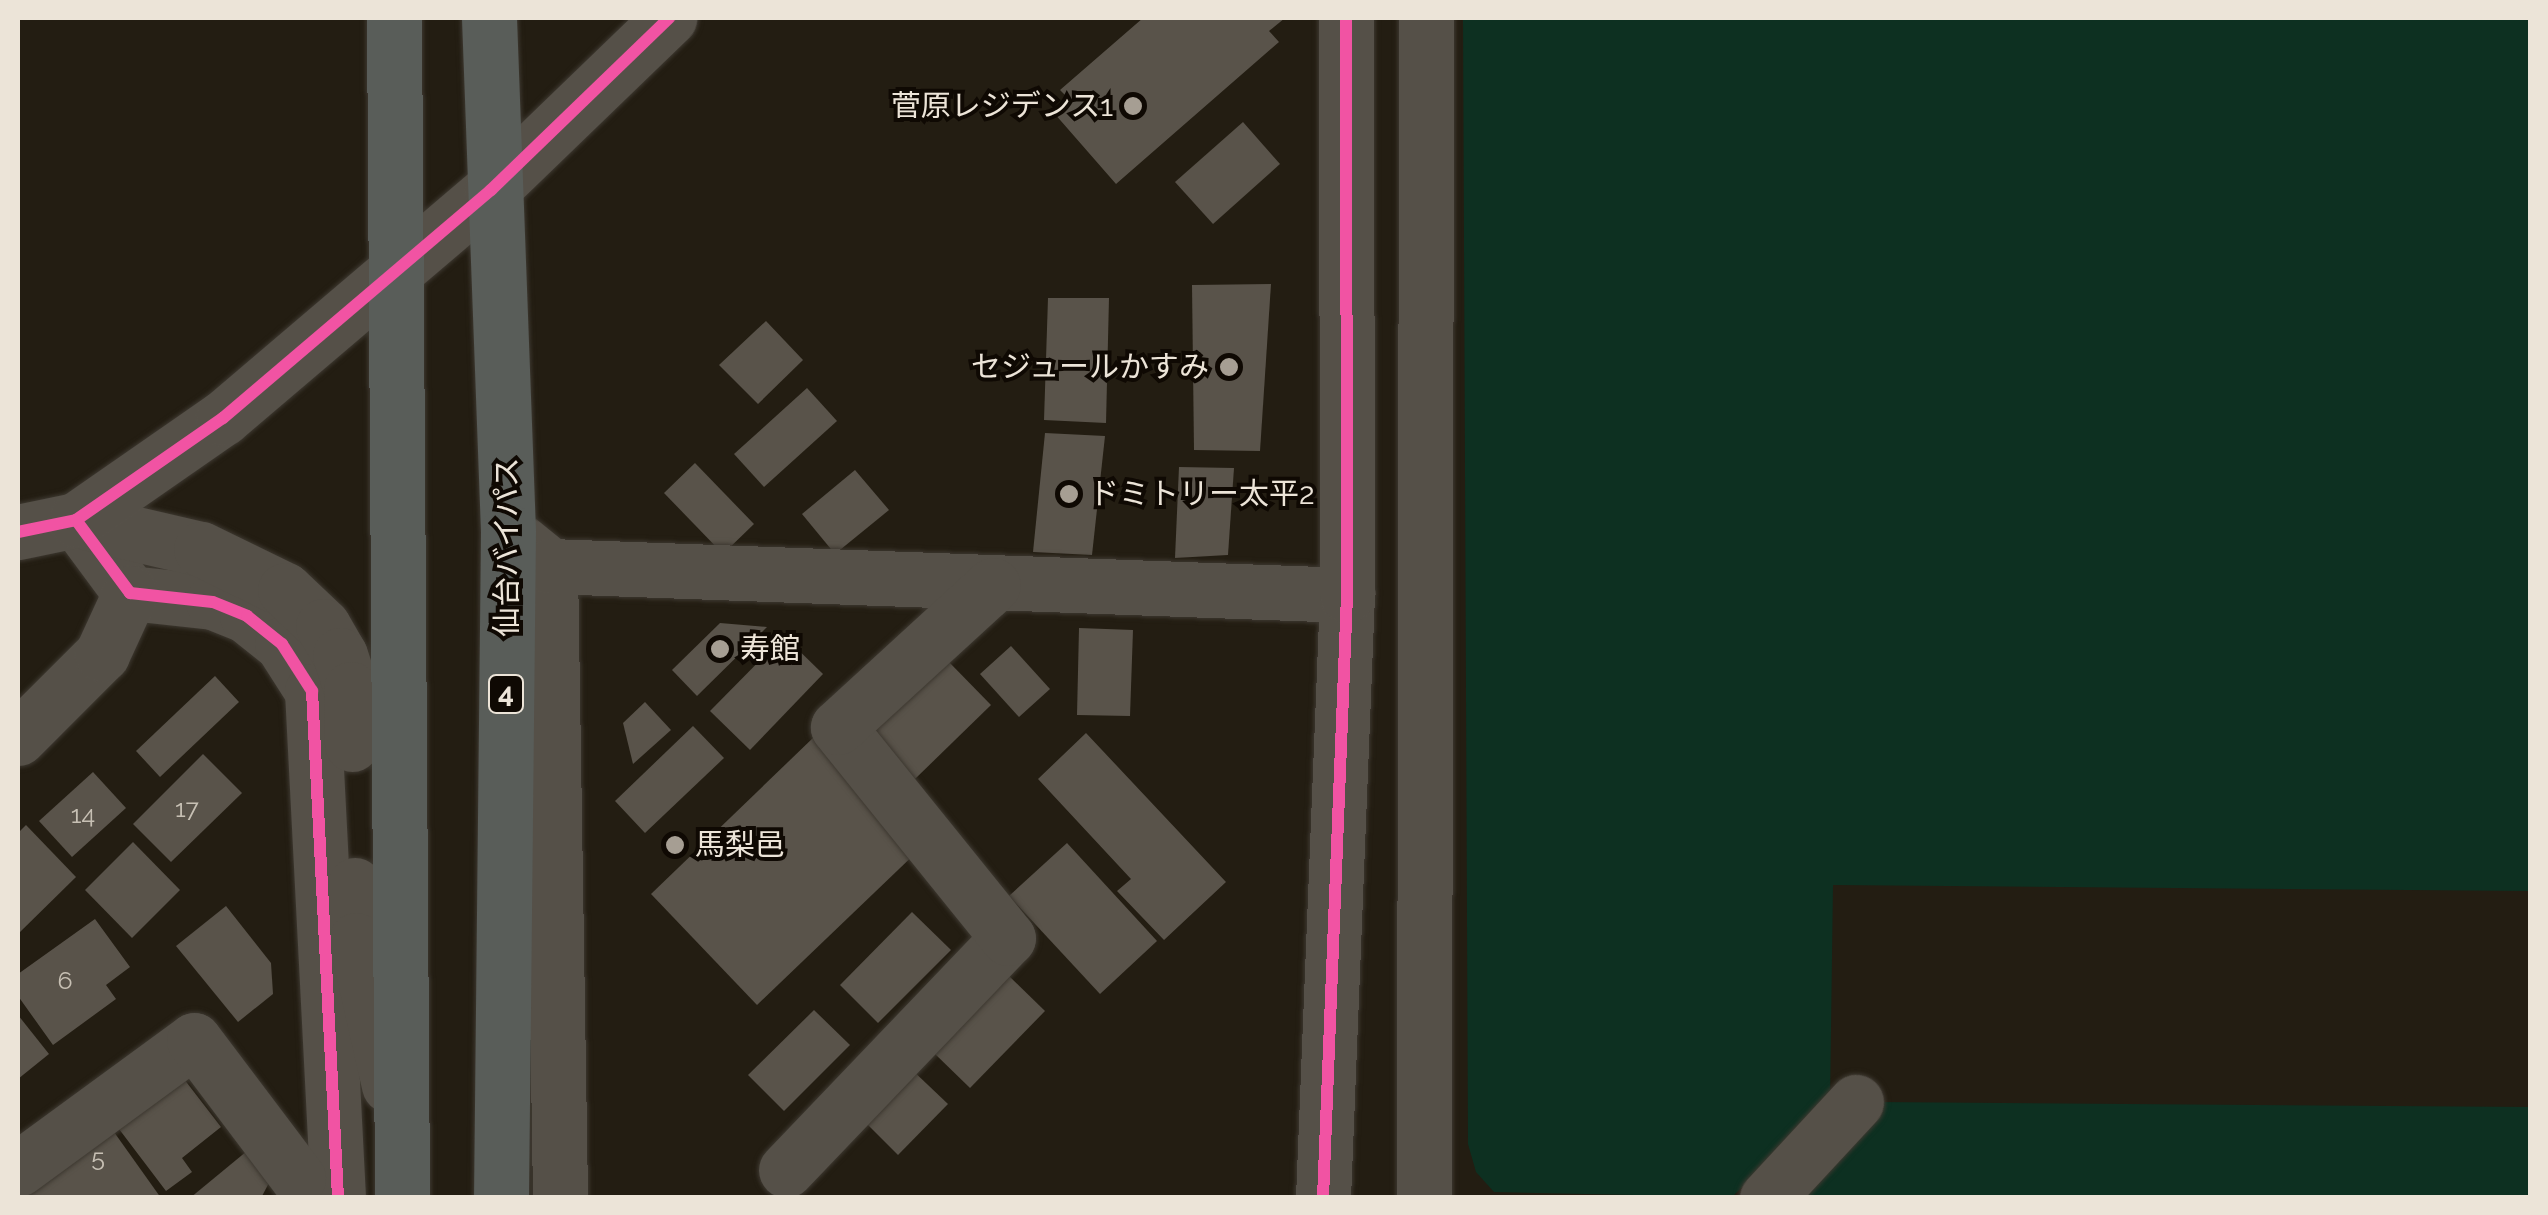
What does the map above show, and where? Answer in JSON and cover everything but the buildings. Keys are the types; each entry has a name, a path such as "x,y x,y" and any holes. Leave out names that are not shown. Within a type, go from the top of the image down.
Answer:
{"highway":[{"name":"仙台バイパス","path":"489,18 491,190 506,378 508,531 501,1198"},
{"path":"393,19 398,273 402,1198"}],"street":[{"path":"18,532 76,520 222,418 398,273 491,190 668,18"},
{"path":"1323,1198 1346,594 1346,18"},
{"path":"1424,1198 1426,18"},
{"path":"76,520 130,593 213,602 247,616 282,644 312,691 318,1188"},
{"path":"76,520 201,548 250,568 323,626 340,655 351,689 356,940 402,1142"},
{"path":"508,531 550,566 708,567 993,585 1346,594"},
{"path":"550,566 560,1198"},
{"path":"786,1170 1008,938 838,727 993,585"},
{"path":"18,738 102,654 130,593"},
{"path":"18,1169 194,1040 318,1188"},
{"path":"1767,1198 1856,1102"}],"green space":[{"path":"1463,18 2530,18 2530,891 1833,885 1830,1102 1732,1197 1494,1192 1476,1172 1468,1144"},
{"path":"1876,1102 2530,1107 2530,1197 1793,1198"}],"cycle path":[{"path":"18,532 76,520 223,418 491,190 669,18"},
{"path":"1323,1198 1347,595 1346,18"},
{"path":"76,520 130,593 213,602 247,616 282,644 312,691 338,1198"}],"place":[{"name":"菅原レジデンス1","path":"1133,106"},
{"name":"セジュールかすみ","path":"1229,367"},
{"name":"ドミトリー太平2","path":"1069,494"},
{"name":"寿館","path":"720,649"},
{"name":"馬梨邑","path":"675,845"}]}
